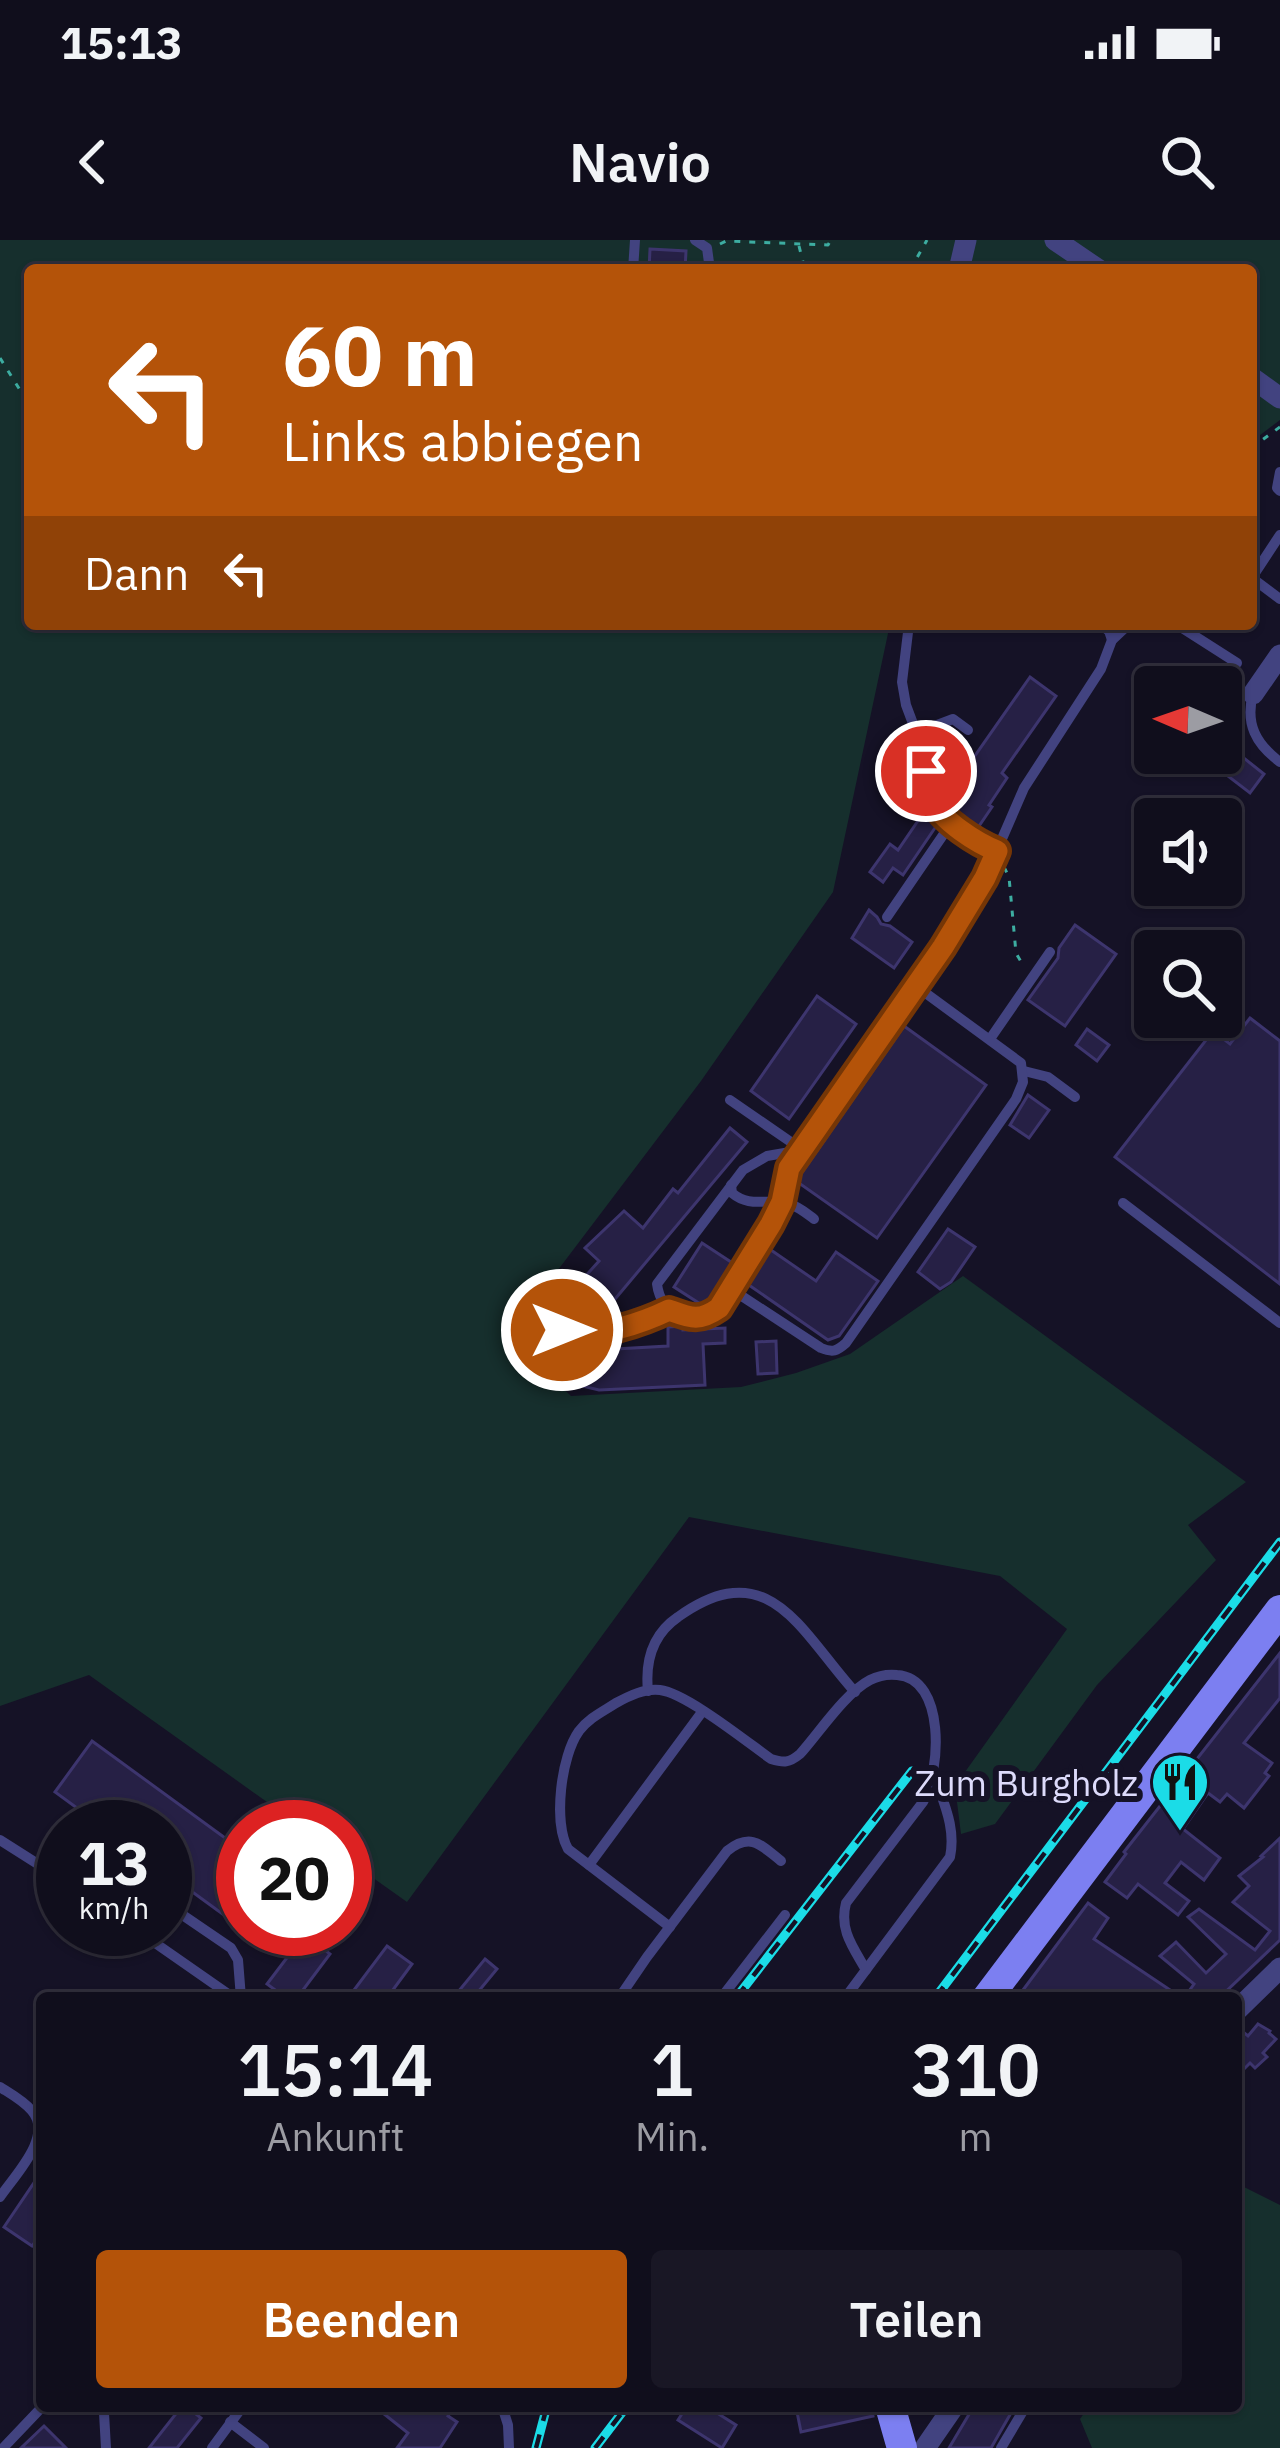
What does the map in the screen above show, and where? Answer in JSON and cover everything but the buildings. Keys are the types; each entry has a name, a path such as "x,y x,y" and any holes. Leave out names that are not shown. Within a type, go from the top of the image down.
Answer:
{"main road":[{"path":"992,1992 1280,1610"},
{"path":"892,2412 902,2448"}],"street":[{"path":"1055,240 1090,264"},
{"path":"1253,694 1280,656"},
{"path":"1242,2005 1280,1968"},
{"path":"925,2448 950,2412"}],"lane":[{"path":"695,240 707,248 709,264"},
{"path":"1280,472 1280,491"},
{"path":"1257,570 1280,535"},
{"path":"908,630 902,682 934,804 995,854"},
{"path":"1108,630 1112,640"},
{"path":"802,1150 767,1156 743,1170 657,1284 658,1298 669,1310 689,1318 705,1317 719,1308 782,1202 789,1168 802,1150 916,986 953,930 985,878 1024,788 1101,669 1112,640 1123,630"},
{"path":"1185,630 1237,663"},
{"path":"1253,694 1252,729 1264,750 1280,762"},
{"path":"916,733 953,719 968,730"},
{"path":"886,917 952,822"},
{"path":"990,1039 1050,952"},
{"path":"731,1289 821,1348 837,1351 1016,1099 1024,1071 1014,1056 916,986"},
{"path":"1024,1071 1048,1077 1076,1097"},
{"path":"730,1100 802,1150"},
{"path":"731,1185 742,1202 782,1202 814,1219"},
{"path":"1123,1203 1280,1323"},
{"path":"589,1294 563,1322 562,1330 569,1336 623,1329 669,1310"},
{"path":"648,1690 648,1656 670,1622 694,1605 730,1591 752,1592 775,1602 799,1623 855,1692"},
{"path":"670,1927 568,1849 562,1838 568,1751 588,1720 623,1699 658,1689 783,1763 800,1754 869,1680 913,1678 931,1703 934,1774 923,1802 846,1903 845,1934 866,1970"},
{"path":"589,1865 702,1712"},
{"path":"850,1992 950,1857 954,1840 934,1774"},
{"path":"0,1840 36,1863"},
{"path":"623,1992 727,1851 739,1842 752,1841 781,1861"},
{"path":"726,1992 784,1915"},
{"path":"192,1921 231,1948 238,1960 237,1992"},
{"path":"175,1956 228,1992"},
{"path":"0,2086 36,2117"},
{"path":"0,2198 36,2144"},
{"path":"3,2448 37,2412"},
{"path":"102,2412 106,2448"},
{"path":"212,2448 238,2412"},
{"path":"504,2412 509,2448"},
{"path":"1001,2448 1022,2412"},
{"path":"230,2422 264,2448"}],"path":[{"path":"707,248 726,242 828,245 831,240"},
{"path":"798,244 803,264"},
{"path":"0,358 24,396"},
{"path":"995,854 1009,878 1016,953 1031,979"}],"green space":[{"path":"0,240 1280,240 1280,420 1257,437 1257,264 24,264 24,630 889,630 833,892 701,1081 508,1336 571,1396 741,1387 850,1354 963,1276 1246,1482 1188,1525 1216,1560 1097,1685 995,1824 961,1834 955,1786 1067,1629 1000,1576 689,1517 407,1902 372,1877 372,1800 264,1800 89,1675 0,1706"},
{"path":"1242,2190 1280,2205 1280,2448 1092,2448 1080,2419 1085,2412 1242,2412"}],"railway":[{"path":"940,1992 1280,1542"},
{"path":"741,1992 912,1771"},
{"path":"536,2448 545,2412"},
{"path":"595,2448 622,2412"}],"place":[{"name":"Zum Burgholz","path":"1180,1833"}],"route":[{"path":"562,1330 569,1336 593,1334 623,1329 669,1310 689,1318 705,1317 719,1308 771,1224 782,1202 789,1168 943,947 997,851 980,844 940,812 926,771"}]}
